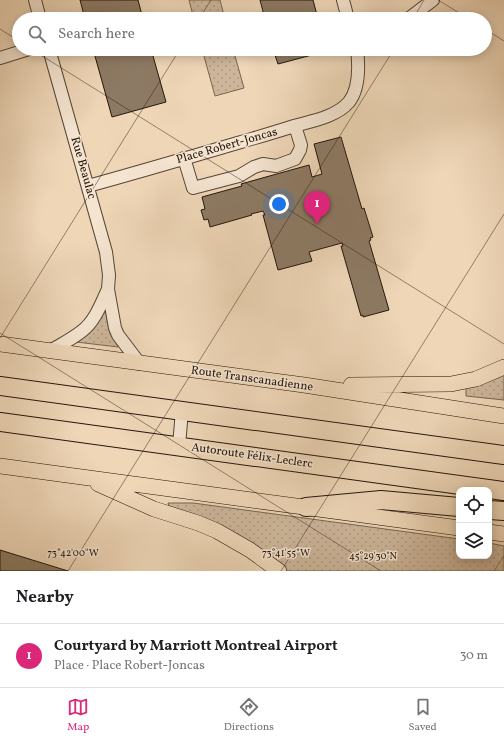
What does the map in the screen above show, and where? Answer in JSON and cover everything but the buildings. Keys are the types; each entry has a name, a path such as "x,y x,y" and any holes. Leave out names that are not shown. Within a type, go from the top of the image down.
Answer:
{"highway":[{"path":"0,386 504,455"},
{"name":"Autoroute Félix-Leclerc","path":"0,422 504,491"},
{"path":"306,507 381,500 456,507"},
{"path":"492,510 504,511"}],"main road":[{"name":"Route Transcanadienne","path":"0,344 304,385 504,416"},
{"path":"304,385 451,384 476,379 504,367"},
{"path":"0,466 456,528"},
{"path":"82,478 154,509 181,517 217,531 250,550 279,571"},
{"path":"492,532 504,534"}],"street":[{"path":"35,0 38,12"},
{"path":"343,0 346,12"},
{"path":"417,12 433,0"},
{"path":"0,58 12,54"},
{"name":"Rue Beaulac","path":"51,56 106,252 108,262 108,289 115,328 118,336 140,364"},
{"name":"Place Robert-Joncas","path":"88,186 322,118 342,108 349,102 356,89 358,56"},
{"path":"184,158 194,188 239,176 254,166 263,164 276,166 290,161 298,156 300,150 300,140 296,126"},
{"name":"Rue Beaulac","path":"50,351 77,335 87,327 99,309 108,289"},
{"path":"179,446 182,410"}],"shaded area":[{"path":"189,0 220,0 223,12 192,12"},
{"path":"204,56 235,56 244,88 215,96"},
{"path":"106,312 109,330 118,347 76,342 81,340 89,333"},
{"path":"504,373 504,400 466,396 466,388"},
{"path":"168,503 193,503 456,539 456,559 492,559 492,544 504,546 504,571 288,571 264,552 169,506"}],"place":[{"name":"Courtyard by Marriott Montreal Airport","path":"317,224"}]}
